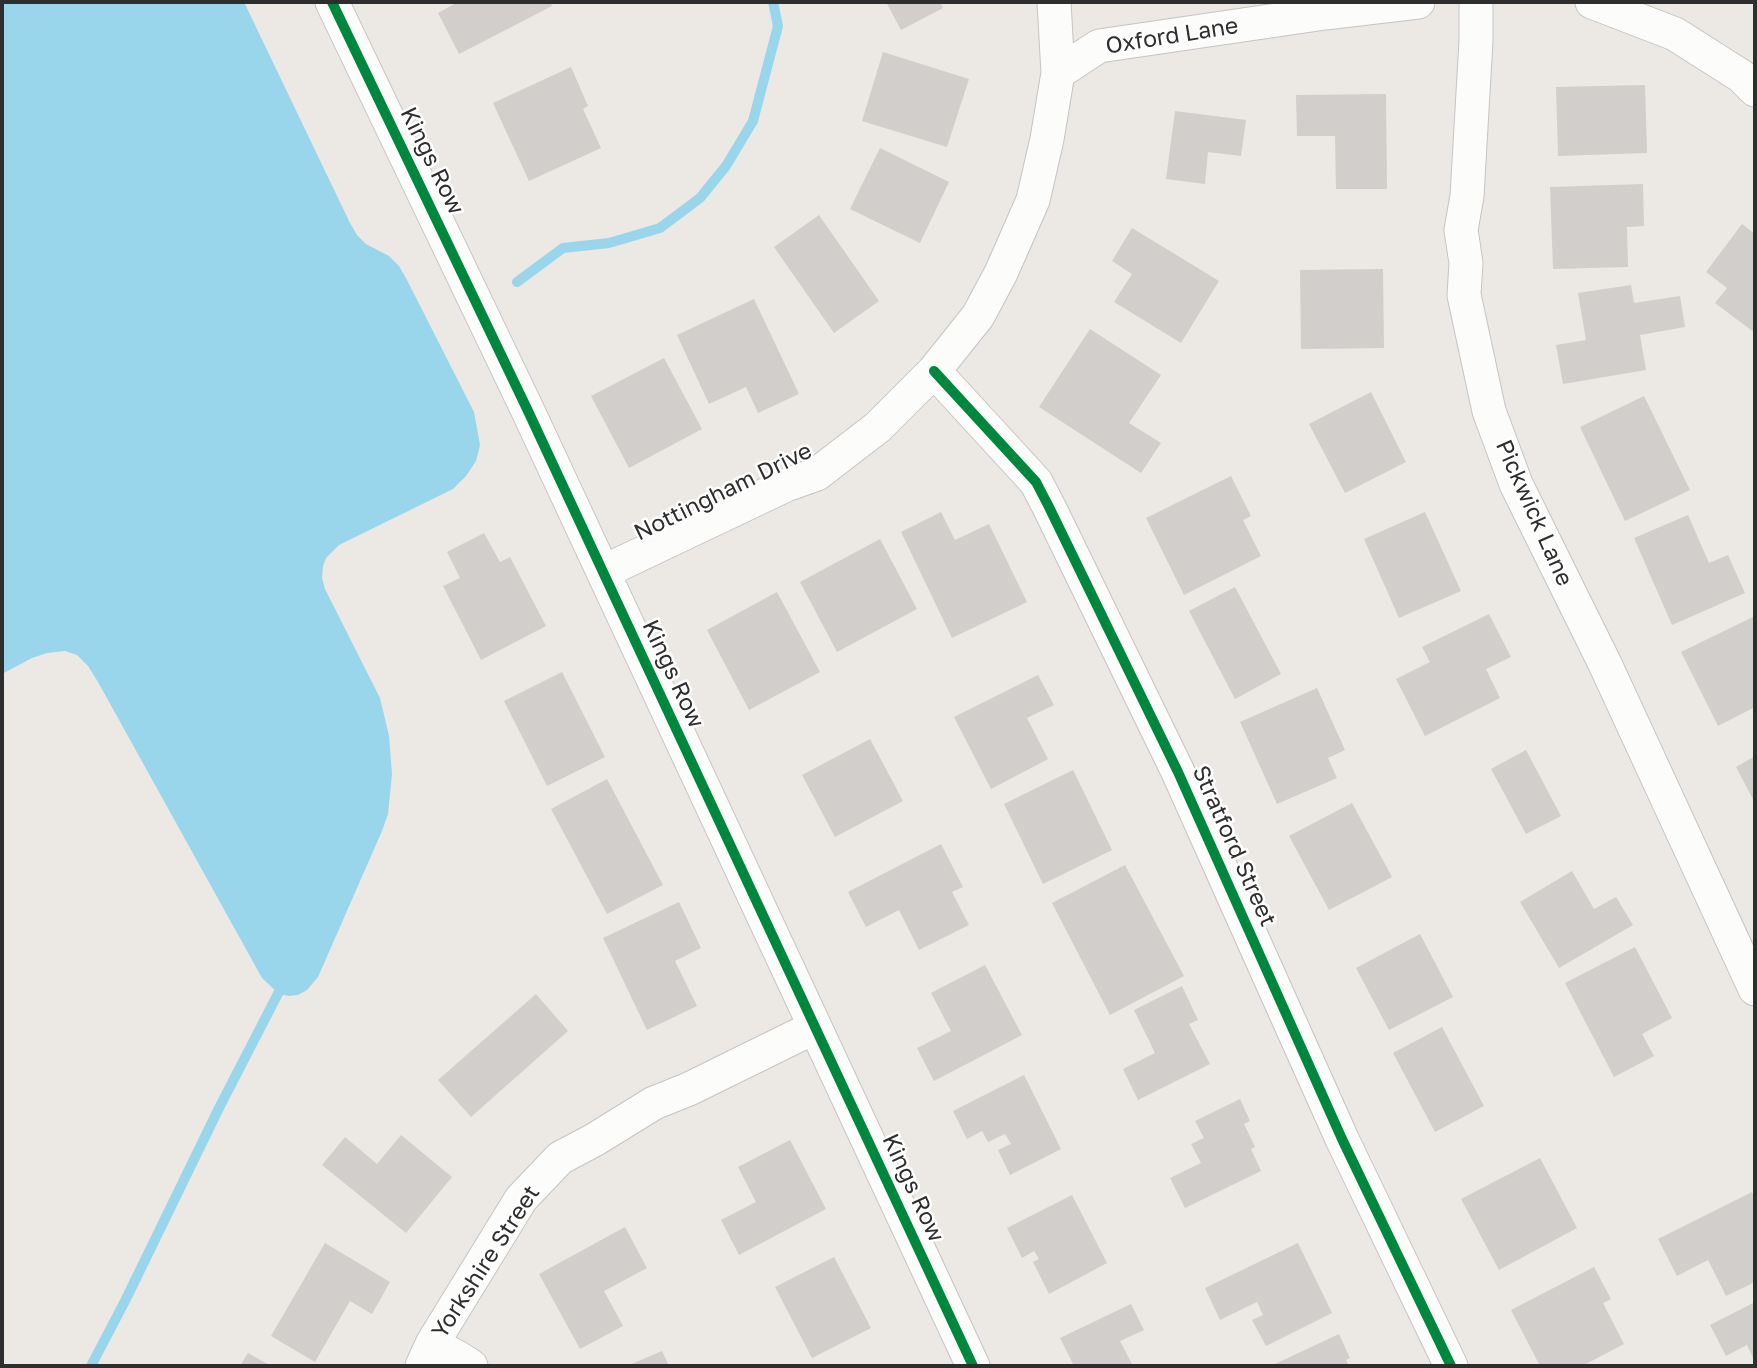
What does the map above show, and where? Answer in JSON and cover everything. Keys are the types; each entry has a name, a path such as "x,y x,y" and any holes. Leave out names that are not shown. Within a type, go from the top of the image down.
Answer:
{"street":[{"name":"Kings Row","path":"332,2 528,411 973,1366"},
{"name":"Nottingham Drive","path":"603,572 786,485 817,474 878,426 934,371 978,316 1001,273 1033,200 1058,73 1054,2"},
{"name":"Oxford Lane","path":"1058,73 1098,46 1418,2"},
{"name":"Pickwick Lane","path":"1476,2 1467,196 1461,230 1466,264 1464,295 1489,411 1516,484 1605,664 1755,989"},
{"path":"1592,2 1675,34 1741,76 1755,90"},
{"name":"Stratford Street","path":"934,371 1036,482 1049,507 1178,772 1342,1139 1451,1366"},
{"name":"Yorkshire Street","path":"427,1355 521,1199 560,1158 654,1103 689,1089 815,1027"},
{"path":"427,1355 457,1357 471,1366"}],"water":[{"path":"2,2 244,2 350,223 366,244 389,256 399,266 474,412 480,445 476,461 466,476 453,489 339,545 326,558 323,566 325,589 380,698 389,736 392,774 388,814 382,831 318,977 307,990 298,995 279,994 262,978 88,666 77,655 65,651 32,658 2,674"}],"building":[{"path":"458,2 550,2 552,6 459,54 438,13"},
{"path":"886,2 940,2 943,8 901,30"},
{"path":"883,52 969,79 947,147 862,121"},
{"path":"571,67 588,106 583,109 601,148 529,181 493,103"},
{"path":"1645,85 1647,153 1558,156 1556,87"},
{"path":"1386,94 1387,189 1336,189 1335,136 1297,136 1296,95"},
{"path":"1175,111 1246,120 1241,156 1208,152 1205,184 1166,179"},
{"path":"880,148 949,182 920,243 850,209"},
{"path":"1643,184 1644,226 1627,227 1628,267 1553,269 1550,187"},
{"path":"819,215 879,301 834,333 774,247"},
{"path":"1742,224 1755,234 1755,333 1715,303 1727,288 1706,272"},
{"path":"1132,228 1219,281 1181,343 1114,302 1132,274 1112,261"},
{"path":"1383,269 1384,348 1301,349 1300,270"},
{"path":"1631,285 1634,303 1680,296 1685,327 1640,335 1646,370 1563,384 1556,345 1586,340 1578,293"},
{"path":"754,299 799,394 758,413 746,387 709,404 677,335"},
{"path":"1090,329 1161,375 1129,423 1161,443 1141,473 1039,407"},
{"path":"664,358 702,429 629,468 591,396"},
{"path":"1371,392 1406,462 1345,493 1309,424"},
{"path":"1644,396 1690,490 1625,521 1580,427"},
{"path":"1231,476 1251,516 1243,520 1261,556 1184,595 1146,518"},
{"path":"941,512 955,540 989,524 1027,602 952,638 901,532"},
{"path":"1425,512 1461,591 1399,618 1364,539"},
{"path":"1688,515 1709,563 1728,555 1745,593 1672,625 1634,538"},
{"path":"484,533 500,562 510,557 546,626 481,660 443,586 460,578 447,552"},
{"path":"880,539 917,609 837,652 800,582"},
{"path":"1235,587 1281,674 1235,699 1189,611"},
{"path":"777,592 820,672 749,710 707,630"},
{"path":"1489,614 1511,657 1486,669 1500,698 1425,736 1396,679 1430,662 1422,647"},
{"path":"1755,616 1755,707 1718,726 1681,652"},
{"path":"562,672 605,757 547,786 504,701"},
{"path":"1038,675 1054,705 1027,718 1048,759 991,789 954,717"},
{"path":"1317,688 1345,750 1328,758 1337,778 1277,804 1240,722"},
{"path":"870,739 903,801 835,837 802,775"},
{"path":"1526,750 1561,816 1526,834 1491,769"},
{"path":"1755,756 1755,803 1736,767"},
{"path":"1073,770 1112,850 1043,884 1004,804"},
{"path":"607,779 663,885 607,914 551,809"},
{"path":"1352,803 1392,877 1329,910 1289,836"},
{"path":"941,844 963,887 952,892 969,925 919,950 899,910 866,927 848,892"},
{"path":"1125,865 1184,976 1110,1015 1052,903"},
{"path":"1572,871 1594,909 1616,897 1633,925 1559,968 1520,902"},
{"path":"679,902 701,948 675,961 697,1006 647,1030 603,938"},
{"path":"1420,934 1453,997 1389,1030 1356,968"},
{"path":"1635,947 1672,1018 1642,1034 1654,1056 1614,1077 1565,983"},
{"path":"985,965 1022,1035 934,1081 917,1048 951,1031 931,993"},
{"path":"1182,986 1198,1020 1189,1024 1210,1064 1138,1100 1123,1069 1155,1053 1134,1010"},
{"path":"536,994 568,1031 471,1117 438,1080"},
{"path":"1442,1027 1484,1106 1435,1132 1393,1053"},
{"path":"1024,1075 1061,1149 1010,1175 998,1150 1011,1144 1005,1134 988,1142 982,1131 967,1139 953,1111"},
{"path":"1240,1099 1250,1121 1244,1124 1255,1147 1251,1149 1261,1171 1185,1208 1170,1178 1201,1163 1191,1144 1204,1138 1195,1121"},
{"path":"401,1135 452,1177 406,1233 322,1165 345,1137 377,1164"},
{"path":"790,1140 826,1209 739,1255 721,1220 756,1202 738,1167"},
{"path":"1540,1158 1577,1228 1499,1270 1461,1199"},
{"path":"1752,1192 1755,1199 1755,1282 1726,1296 1708,1260 1677,1276 1658,1239"},
{"path":"1072,1195 1107,1263 1049,1294 1033,1262 1039,1259 1034,1251 1022,1258 1007,1228"},
{"path":"625,1227 647,1268 604,1291 623,1326 580,1349 539,1274"},
{"path":"325,1243 390,1282 372,1314 350,1301 315,1362 271,1336"},
{"path":"1298,1243 1332,1313 1266,1346 1252,1320 1263,1315 1257,1302 1220,1320 1205,1288"},
{"path":"834,1257 871,1328 812,1358 775,1287"},
{"path":"1594,1267 1611,1299 1603,1303 1624,1344 1582,1366 1540,1366 1511,1310"},
{"path":"1755,1302 1755,1362 1747,1345 1726,1356 1710,1325"},
{"path":"1131,1304 1144,1330 1120,1341 1133,1366 1074,1366 1060,1338"},
{"path":"1339,1334 1350,1358 1346,1360 1349,1366 1275,1364"},
{"path":"662,1351 669,1366 627,1366"},
{"path":"248,1353 271,1366 240,1366"}],"waterway":[{"path":"517,282 563,248 609,243 660,228 700,198 726,166 753,121 778,26 773,2"},
{"path":"91,1366 284,982"}],"cycle path":[{"path":"332,2 528,411 973,1366"},
{"path":"934,371 1036,482 1049,507 1178,772 1342,1139 1451,1366"}]}
